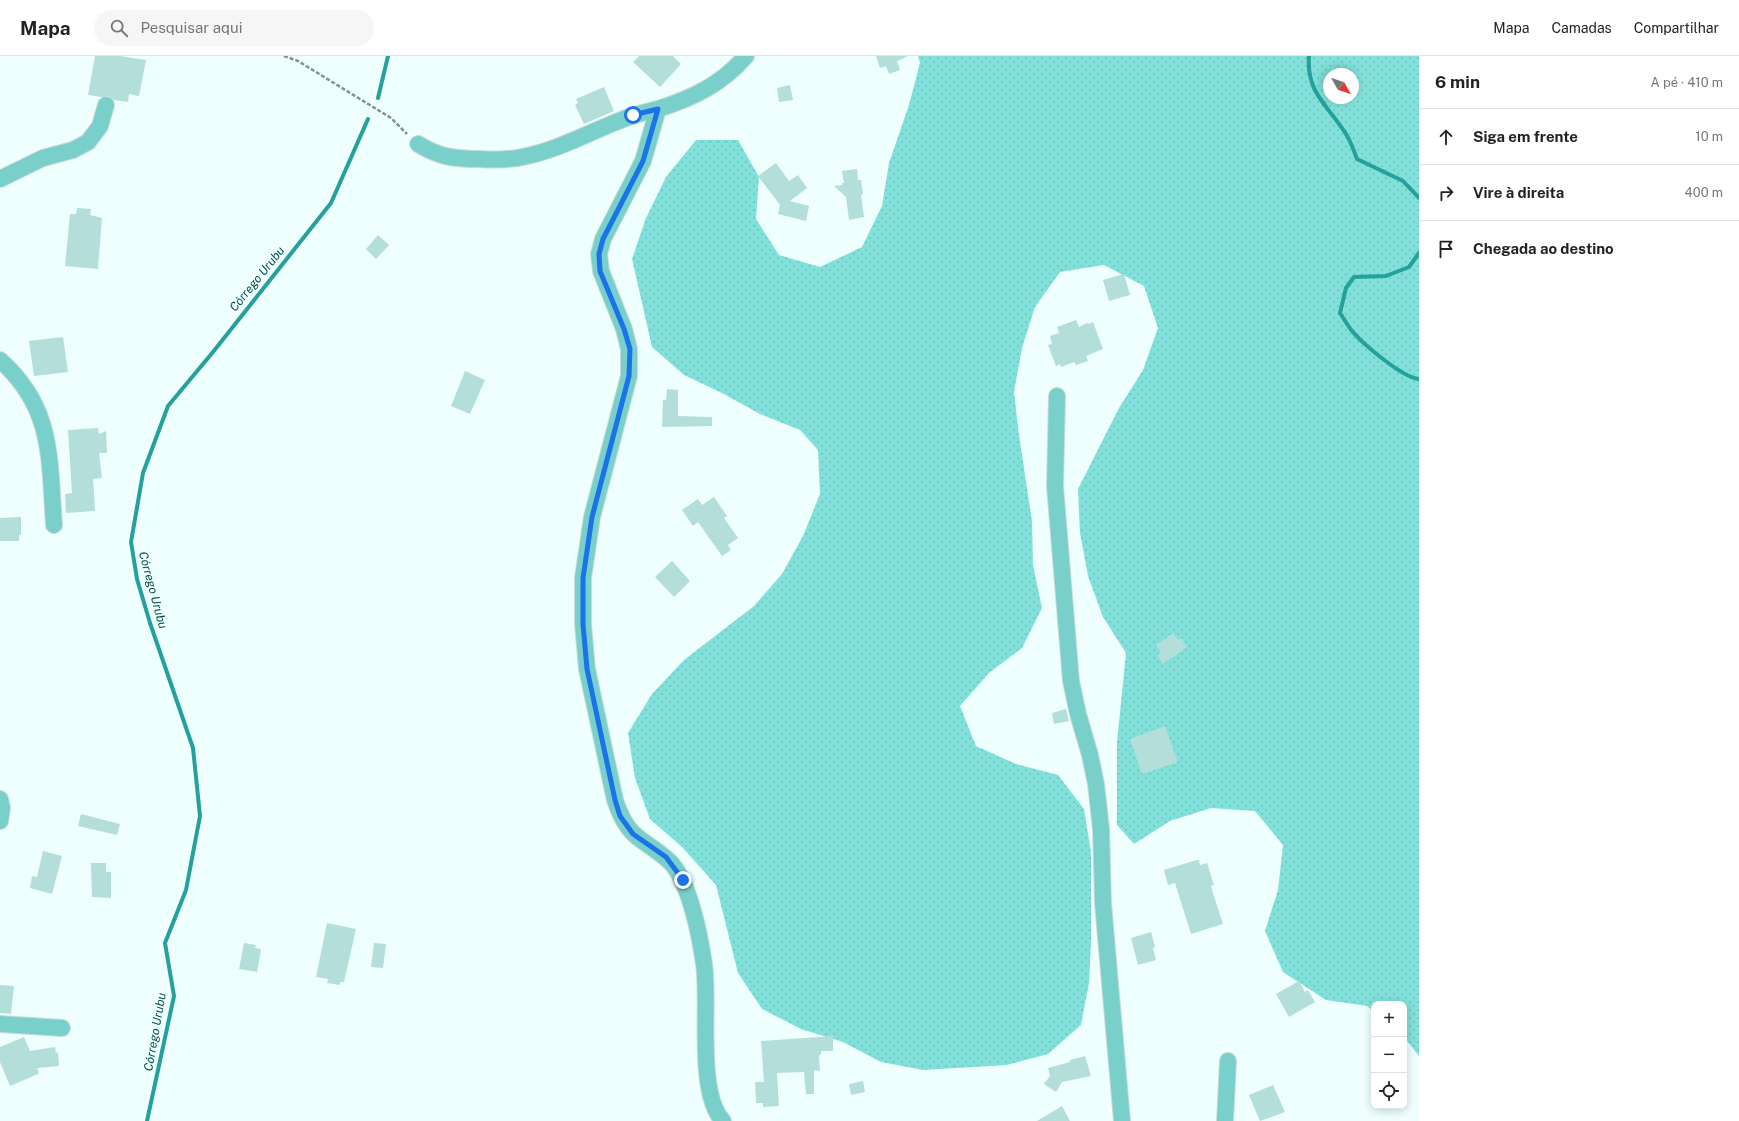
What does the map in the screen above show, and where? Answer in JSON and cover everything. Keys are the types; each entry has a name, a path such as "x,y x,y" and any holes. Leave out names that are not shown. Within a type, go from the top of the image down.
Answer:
{"street":[{"path":"418,144 442,157 494,160 526,157 549,150 633,115 658,109 697,95 737,66 746,56"},
{"path":"0,179 43,158 73,150 88,142 100,126 106,105"},
{"path":"658,109 643,161 603,239 599,254 600,271 624,329 630,349 629,376 592,517 583,578 583,624 587,669 615,800 620,816 633,834 666,857 673,866 683,880 694,916 704,965 707,1075 713,1104 723,1121"},
{"path":"0,360 13,371 25,386 39,410 48,442 54,525"},
{"path":"1057,396 1055,486 1071,681 1096,784 1101,829 1103,903 1122,1121"},
{"path":"0,799 2,808 0,821"},
{"path":"0,1024 62,1028"},
{"path":"1225,1121 1228,1061"}],"path":[{"path":"284,56 298,61 391,118 418,144"}],"shaded area":[{"path":"918,56 1419,56 1419,1056 1407,1041 1407,1001 1371,1001 1371,1009 1367,1006 1326,1000 1283,972 1265,931 1278,890 1283,845 1255,811 1211,808 1170,821 1134,844 1117,825 1117,742 1126,653 1103,617 1088,576 1080,533 1078,489 1119,408 1143,370 1158,328 1144,286 1104,265 1060,272 1035,307 1022,348 1014,392 1032,521 1033,565 1042,608 1022,648 989,673 960,706 976,746 1016,764 1058,775 1084,809 1091,852 1091,941 1089,983 1081,1025 1048,1054 1007,1065 923,1070 881,1062 843,1042 801,1029 762,1009 738,973 716,885 682,847 650,819 635,778 628,733 652,694 684,660 754,606 782,574 803,536 820,494 818,450 800,430 760,414 722,393 684,375 652,347 632,259 646,218 666,177 696,140 738,140 759,177 756,219 779,255 820,267 862,247 882,206 889,163 909,105 920,63"}],"building":[{"path":"95,56 120,56 146,60 139,96 129,94 128,102 114,100 108,96 101,97 88,95"},
{"path":"639,56 673,56 681,64 660,87 633,62"},
{"path":"876,56 908,56 897,61 900,70 889,74 886,66 880,68"},
{"path":"790,85 793,100 779,102 777,88"},
{"path":"604,87 614,111 584,124 575,105 578,103 576,99"},
{"path":"776,163 789,181 798,175 807,188 790,201 809,206 806,221 778,214 780,205 758,176"},
{"path":"857,169 858,180 861,180 863,194 861,195 864,217 849,220 846,197 834,186 842,185 842,183 844,183 842,171"},
{"path":"77,208 91,209 90,215 102,218 98,269 65,266 70,214 76,214"},
{"path":"378,235 389,245 376,259 366,249"},
{"path":"1124,274 1130,295 1109,301 1103,280"},
{"path":"1076,320 1079,327 1093,322 1103,349 1086,356 1088,361 1076,365 1074,362 1061,367 1060,364 1056,366 1048,345 1052,344 1050,336 1059,333 1057,327"},
{"path":"63,337 68,372 34,376 29,341"},
{"path":"465,371 485,380 470,414 451,406"},
{"path":"667,389 678,390 678,416 712,417 712,426 662,427 663,400 666,400"},
{"path":"98,428 99,434 106,431 107,453 99,453 102,478 93,479 95,511 66,513 65,494 72,493 68,430"},
{"path":"714,497 727,516 724,518 738,538 728,545 731,550 722,556 698,522 693,526 682,510 698,499 702,505"},
{"path":"21,517 21,535 19,535 19,541 0,541 0,518"},
{"path":"672,561 690,581 674,597 655,577"},
{"path":"1173,633 1178,640 1181,638 1187,647 1163,664 1157,655 1161,652 1156,645"},
{"path":"1066,709 1069,721 1054,724 1052,713"},
{"path":"1165,726 1178,762 1142,774 1130,739"},
{"path":"81,814 120,824 117,835 78,826"},
{"path":"43,851 62,856 52,894 30,888 32,876 37,877"},
{"path":"1199,860 1200,865 1207,863 1214,885 1211,886 1223,924 1191,934 1175,883 1168,885 1164,870"},
{"path":"91,863 106,863 106,872 111,872 111,898 92,897"},
{"path":"327,923 356,929 344,982 340,982 340,985 327,983 328,979 316,977"},
{"path":"1151,932 1155,947 1153,948 1156,960 1138,965 1131,938"},
{"path":"244,943 256,945 255,948 261,949 257,972 239,969"},
{"path":"374,943 386,944 383,968 371,967"},
{"path":"1299,981 1305,992 1308,990 1315,1002 1289,1017 1276,994"},
{"path":"0,985 14,986 11,1014 0,1013"},
{"path":"833,1036 833,1051 821,1051 821,1055 819,1055 820,1071 814,1070 814,1094 806,1094 804,1072 777,1073 779,1106 763,1107 763,1103 756,1103 755,1082 764,1082 761,1041"},
{"path":"24,1037 30,1051 55,1047 56,1053 58,1052 59,1066 37,1068 38,1074 10,1086 0,1062 0,1047"},
{"path":"1085,1056 1091,1076 1062,1082 1056,1092 1044,1084 1050,1076 1048,1068"},
{"path":"863,1081 865,1092 851,1095 849,1084"},
{"path":"1273,1085 1285,1112 1260,1121 1249,1095"},
{"path":"1062,1106 1070,1121 1037,1121"}],"waterway":[{"name":"Córrego Urubu","path":"378,98 388,56"},
{"name":"Córrego Urubu","path":"1309,56 1309,69 1315,90 1346,134 1357,159 1403,181 1419,198"},
{"name":"Córrego Urubu","path":"147,1121 174,996 165,943 186,890 200,816 193,748 150,623 137,579 131,542 143,473 168,406 213,352 331,203 368,119"},
{"name":"Córrego Urubu","path":"1419,253 1409,267 1386,276 1354,277 1346,288 1340,313 1352,331 1374,352 1403,373 1419,379"}],"route":[{"path":"633,115 658,109 643,161 603,239 599,254 600,271 624,329 630,349 629,376 592,517 583,578 583,624 587,669 615,800 620,816 633,834 666,857 683,880"}]}
